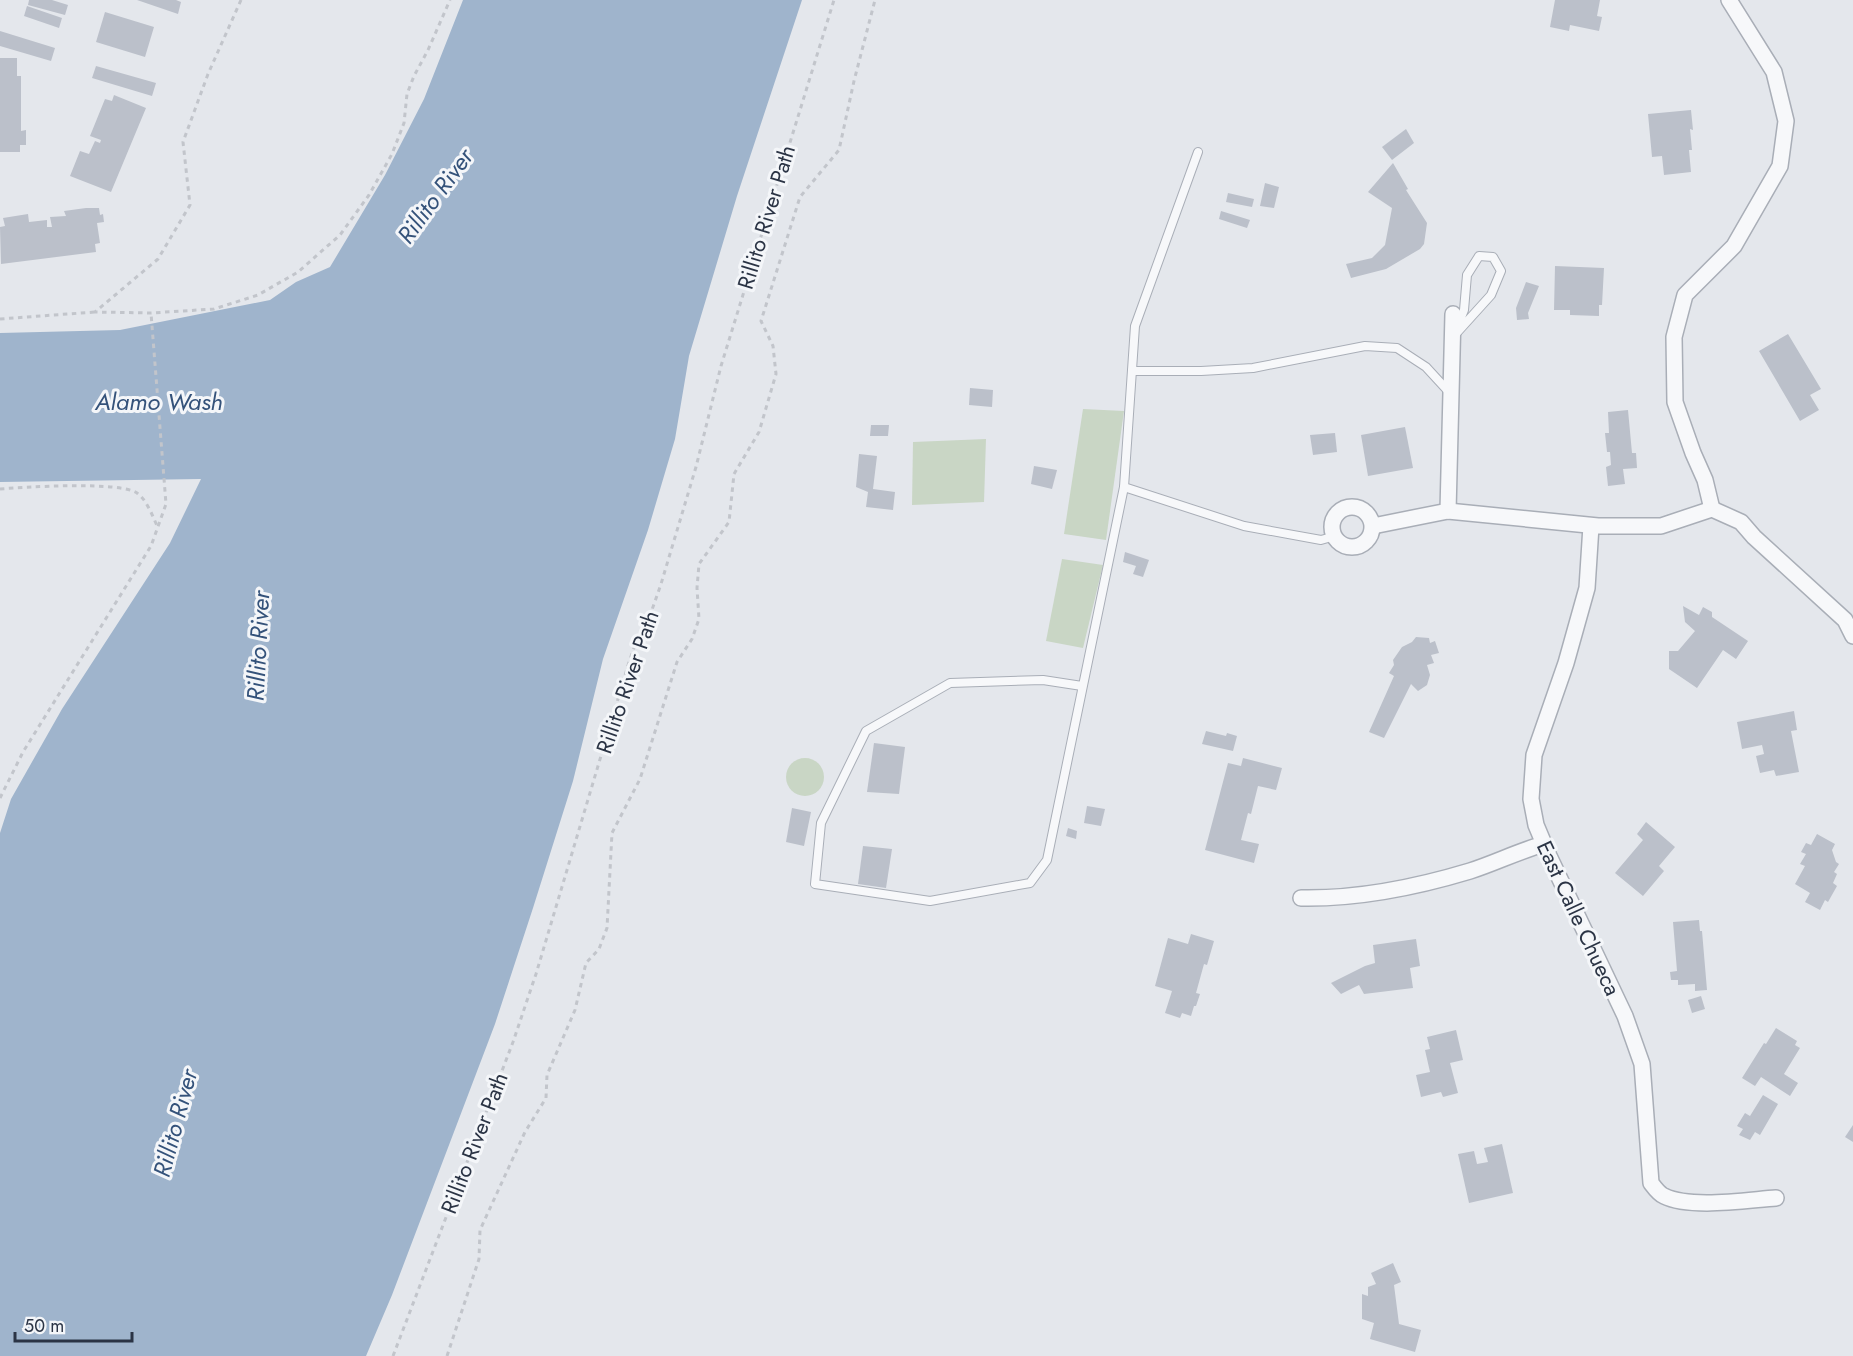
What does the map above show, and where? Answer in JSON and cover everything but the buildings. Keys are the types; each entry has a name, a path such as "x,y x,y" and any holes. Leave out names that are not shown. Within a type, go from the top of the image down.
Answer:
{"street":[{"path":"1712,509 1705,480 1675,402 1674,337 1685,295 1734,246 1780,166 1786,121 1774,72 1729,0"},
{"path":"1448,511 1453,314"},
{"path":"1357,507 1363,510 1371,520 1369,539 1357,546 1344,545 1335,536 1333,530 1335,517 1344,509 1357,507"},
{"path":"1372,526 1448,511 1591,526 1661,526 1712,509 1741,522 1754,537 1845,620 1853,636"},
{"name":"East Calle Chueca","path":"1591,526 1587,588 1566,663 1534,755 1531,799 1536,825 1625,1016 1642,1064 1651,1183 1662,1196 1686,1201 1718,1202 1776,1198"},
{"path":"1301,898 1331,899 1431,882 1473,870 1510,854 1544,844"}],"lane":[{"path":"1082,686 1043,680 950,683 866,731 821,824 815,884 930,901 1030,883 1047,860 1124,487 1135,326 1198,152"},
{"path":"1479,256 1493,257 1501,271 1491,295 1453,338 1464,310 1467,275 1479,256"},
{"path":"1132,371 1253,368 1375,346 1396,348 1426,367 1452,395"},
{"path":"1124,487 1244,526 1321,540 1335,536"}],"path":[{"path":"95,312 158,259 190,205 183,142 208,74 241,0"},
{"path":"0,319 95,312 150,313 214,309 258,295 298,272 340,235 369,195 392,154 404,123 407,94 450,0"},
{"name":"Rillito River Path","path":"393,1356 513,1042 536,974 629,662 635,645 647,624 696,467 720,366 834,0"},
{"path":"447,1356 479,1259 480,1230 525,1132 546,1098 547,1075 575,1010 586,963 599,949 607,928 612,834 640,779 677,662 692,639 699,619 697,588 699,564 729,522 734,474 759,432 776,374 773,346 761,321 800,196 839,150 875,0"},
{"path":"0,798 23,752 151,546 166,504 150,313"},
{"path":"0,489 124,487 139,493 158,528"}],"green space":[{"path":"1083,409 1124,411 1106,540 1064,534"},
{"path":"986,439 984,502 912,505 913,442"},
{"path":"1062,559 1103,565 1083,648 1046,641"},
{"path":"805,758 812,759 818,764 823,770 823,784 818,790 812,795 805,796 798,795 792,790 787,784 786,777 787,770 792,764 798,759"}],"water":[{"path":"463,0 802,0 737,196 689,356 675,439 648,530 603,659 573,781 495,1024 392,1295 366,1356 0,1356 0,833 11,799 62,709 170,543 201,479 0,482 0,333 120,330 270,300 296,282 330,267 385,175 424,99"}],"water label":[{"name":"Rillito River","path":"435,196"},
{"name":"Alamo Wash","path":"159,401"},
{"name":"Rillito River","path":"258,646"},
{"name":"Rillito River","path":"175,1123"}]}
